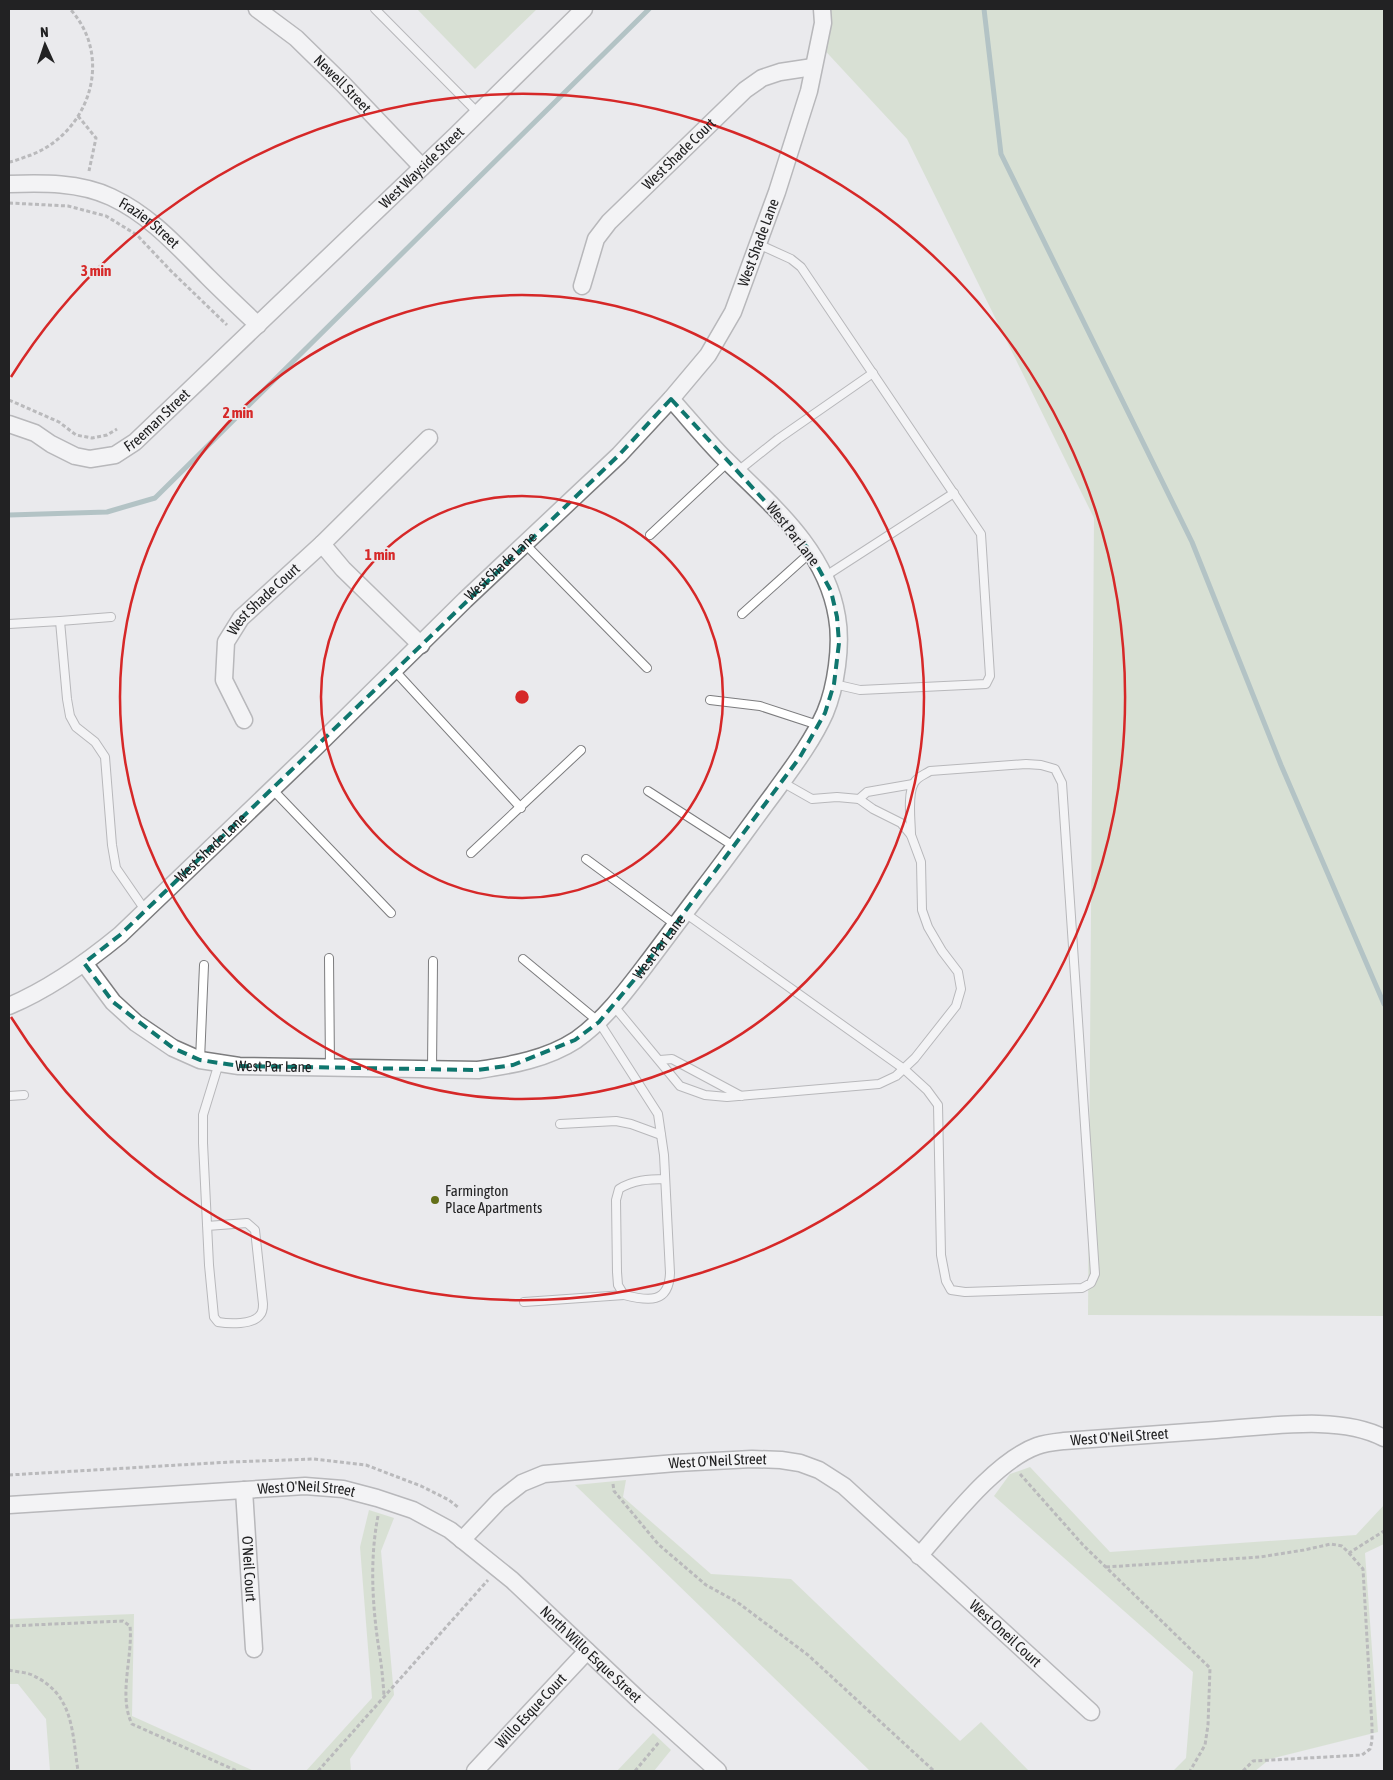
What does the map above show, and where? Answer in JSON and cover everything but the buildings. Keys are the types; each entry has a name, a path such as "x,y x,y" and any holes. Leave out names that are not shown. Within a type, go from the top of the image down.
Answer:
{"street":[{"name":"Newell Street","path":"257,9 296,38 422,167"},
{"name":"West Wayside Street","path":"258,325 584,9"},
{"name":"West Shade Lane","path":"9,1006 60,979 120,935 420,644 619,455 671,400 708,355 733,312 776,192 809,91 822,23 822,9"},
{"name":"West Shade Court","path":"582,286 596,239 609,222 745,90 762,78 780,72 814,67"},
{"name":"Frazier Street","path":"9,184 50,183 81,188 110,196 134,210 166,234 258,325"},
{"name":"Freeman Street","path":"9,424 35,433 51,444 75,456 90,459 115,455 135,442 258,325"},
{"name":"West Par Lane","path":"84,963 113,1002 136,1023 173,1048 200,1060 239,1066 478,1070 513,1065 547,1054 575,1040 599,1022 681,919 800,757 825,713 834,684 839,643 837,617 830,591 819,564 811,552 790,524 671,400"},
{"name":"West Shade Court","path":"244,720 224,680 226,642 241,618 322,544 429,438"},
{"path":"322,544 343,569 420,644"},
{"name":"West O'Neil Street","path":"9,1505 305,1486 343,1489 413,1510 450,1530 462,1540 499,1501 522,1482 544,1474 667,1463 752,1459 781,1460 800,1463 819,1470 844,1486 919,1556 996,1471 1037,1446 1064,1441 1302,1425 1348,1426 1374,1433 1384,1438"},
{"name":"O'Neil Court","path":"244,1490 254,1649"},
{"name":"North Willo Esque Street","path":"462,1540 512,1580 718,1771"},
{"name":"West Oneil Court","path":"919,1556 1091,1712"},
{"name":"Willo Esque Court","path":"475,1771 587,1651"}],"lane":[{"path":"375,9 478,113"},
{"path":"758,244 791,259 801,267 981,534 990,676 986,684 860,690 834,684"},
{"path":"650,535 733,466 778,439 873,373"},
{"path":"824,577 954,493"},
{"path":"525,544 647,668"},
{"path":"742,614 811,552"},
{"path":"9,624 111,618"},
{"path":"60,621 66,699 70,716 76,727 95,742 105,758 112,844 116,868 145,910"},
{"path":"394,670 521,808"},
{"path":"710,700 760,706 818,724"},
{"path":"471,853 581,750"},
{"path":"586,859 681,919 904,1068 927,1090 938,1105 941,1255 946,1282 951,1290 965,1292 1082,1288 1091,1282 1096,1274 1062,783 1056,769 1042,765 1026,764 930,771 918,778 913,784 911,801 912,835 921,862 922,910 928,927 942,951 958,972 962,989 956,1006 915,1058 904,1068 896,1076 879,1084 741,1096 705,1096 680,1086 613,1005"},
{"path":"782,782 812,799 837,797 858,799 901,823 912,835"},
{"path":"858,799 867,792 913,784"},
{"path":"272,789 391,913"},
{"path":"648,791 735,847"},
{"path":"329,958 330,1068"},
{"path":"523,959 599,1022 658,1114 665,1179 670,1285 666,1293 659,1297 637,1298 624,1295 524,1302"},
{"path":"432,1070 433,961"},
{"path":"200,1060 204,965"},
{"path":"660,1060 672,1059 741,1096"},
{"path":"207,1226 246,1223 255,1230 263,1304 262,1312 253,1321 226,1323 218,1322 214,1317 207,1226 203,1115 219,1063"},
{"path":"9,1096 24,1095"},
{"path":"560,1124 616,1121 631,1124 661,1136"},
{"path":"624,1295 618,1285 617,1272 616,1200 619,1189 645,1180 665,1179"}],"path":[{"path":"9,162 45,149 66,133 88,99 92,80 92,52 78,18 70,9"},
{"path":"78,116 96,138 89,171"},
{"path":"9,203 68,206 106,216 138,235 171,271 227,325"},
{"path":"9,400 59,422 76,435 92,438 107,435 117,429"},
{"path":"9,1476 314,1459 366,1465 421,1486 449,1500 459,1508"},
{"path":"1019,1472 1083,1545 1210,1668 1208,1725 1205,1746 1190,1771"},
{"path":"612,1479 614,1491 658,1544 706,1585 737,1602 808,1655 934,1771"},
{"path":"378,1516 374,1538 373,1576 375,1614 383,1668 384,1697"},
{"path":"1350,1553 1384,1531"},
{"path":"1105,1567 1260,1557 1331,1544 1342,1546 1363,1569 1372,1726 1370,1749 1362,1754 1253,1760 1243,1771"},
{"path":"318,1771 488,1580"},
{"path":"9,1626 123,1621 130,1626 131,1637 126,1703 128,1716 132,1724 237,1771"},
{"path":"9,1670 31,1675 46,1684 60,1696 71,1719 78,1771"},
{"path":"635,1771 660,1741"}],"highlighted area":[{"path":"671,399 807,547 831,591 837,617 839,643 834,684 825,713 800,757 634,980 599,1022 575,1040 513,1065 478,1070 239,1066 200,1060 173,1048 113,1002 84,963 120,935 619,455"}],"green space":[{"path":"417,9 537,9 475,69"},
{"path":"815,9 1384,9 1384,1316 1088,1315 1094,518 907,139 818,43"},
{"path":"1030,1467 1110,1552 1356,1535 1384,1505 1384,1544 1365,1553 1378,1732 1270,1759 1255,1771 1173,1771 1186,1758 1193,1672 994,1496 1010,1474"},
{"path":"626,1480 623,1497 711,1574 791,1579 960,1741 981,1722 1029,1771 870,1771 575,1485"},
{"path":"369,1510 394,1518 381,1551 394,1695 350,1759 351,1771 306,1771 372,1698 360,1547"},
{"path":"134,1614 132,1716 254,1771 50,1771 46,1719 18,1684 9,1684 9,1619"},
{"path":"653,1733 671,1750 654,1771 617,1771"}],"waterway":[{"path":"9,515 107,512 155,498 649,9"},
{"path":"984,9 1001,154 1192,542 1281,765 1384,1004"}],"place":[{"name":"Farmington Place Apartments","path":"435,1200"}]}
